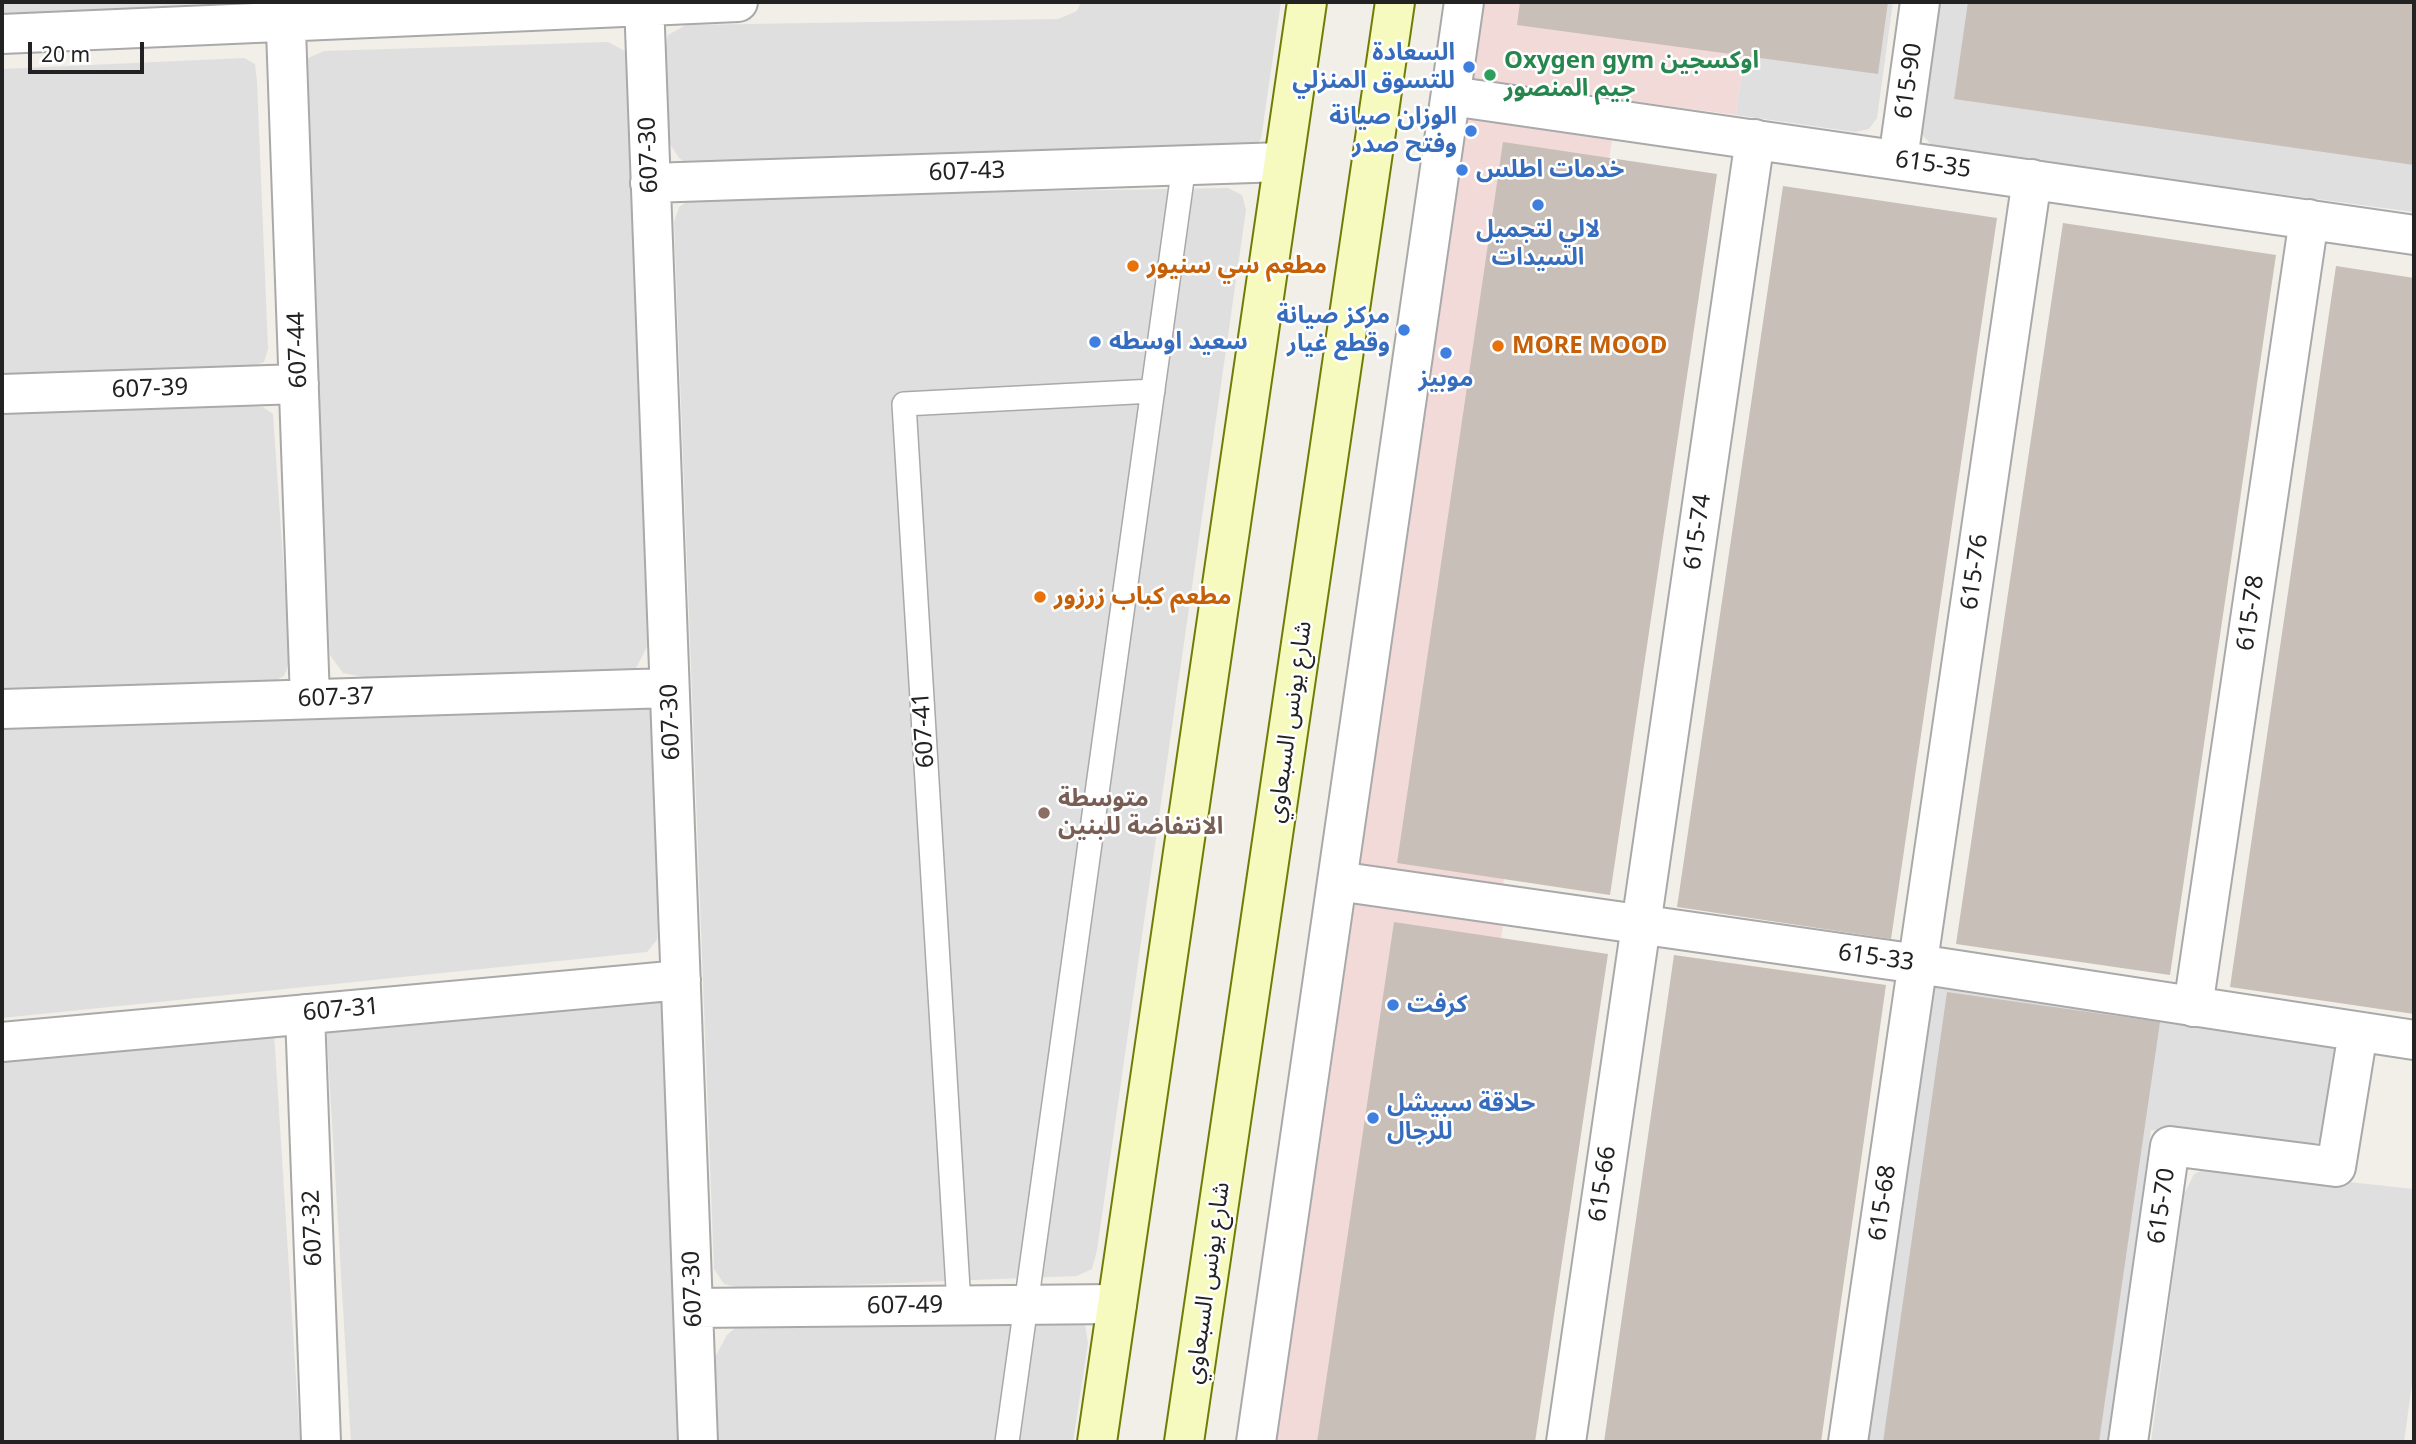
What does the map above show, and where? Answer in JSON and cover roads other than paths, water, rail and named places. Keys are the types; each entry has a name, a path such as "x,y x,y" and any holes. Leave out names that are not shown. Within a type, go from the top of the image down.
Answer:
{"main road":[{"path":"1097,1442 1307,2"},
{"name":"شارع يونس السبعاوي","path":"1184,1442 1395,2"}],"street":[{"path":"2,34 286,12 738,2"},
{"path":"1256,1442 1464,2"},
{"name":"615-90","path":"1898,160 1920,2"},
{"name":"607-30","path":"644,4 698,1442"},
{"name":"607-44","path":"286,12 310,699"},
{"name":"615-35","path":"1451,96 2414,234"},
{"name":"615-74","path":"1641,925 1755,139"},
{"name":"607-43","path":"650,183 1283,162"},
{"name":"615-76","path":"1918,964 2032,179"},
{"name":"615-78","path":"2193,1007 2309,219"},
{"name":"607-39","path":"2,394 299,384"},
{"name":"607-37","path":"2,709 669,688"},
{"name":"615-33","path":"1337,881 1918,964 2414,1040"},
{"name":"615-66","path":"1566,1442 1641,925"},
{"name":"615-68","path":"1848,1442 1918,964"},
{"name":"607-31","path":"2,1042 681,980"},
{"name":"607-32","path":"305,1014 321,1442"},
{"name":"615-70","path":"2128,1442 2170,1146 2336,1167 2358,1032"},
{"name":"607-49","path":"693,1308 1117,1304"}],"lane":[{"path":"1007,1442 1184,165"},
{"name":"607-41","path":"959,1305 904,404 1153,391"}],"place":[{"name":"السعادة للتسوق المنزلي","path":"1469,67"},
{"name":"Oxygen gym اوكسجين جيم المنصور","path":"1490,75"},
{"name":"الوزان صيانة وفتح صدر","path":"1471,131"},
{"name":"خدمات اطلس","path":"1462,170"},
{"name":"لالي لتجميل السيدات","path":"1538,205"},
{"name":"مطعم سي سنيور","path":"1133,266"},
{"name":"مركز صيانة وقطع غيار","path":"1404,330"},
{"name":"سعيد اوسطه","path":"1095,342"},
{"name":"MORE MOOD","path":"1498,346"},
{"name":"موبيز","path":"1446,353"},
{"name":"مطعم كباب زرزور","path":"1040,597"},
{"name":"متوسطة الانتفاضة للبنين","path":"1044,813"},
{"name":"كرفت","path":"1393,1005"},
{"name":"حلاقة سبيشل للرجال","path":"1373,1118"}]}
